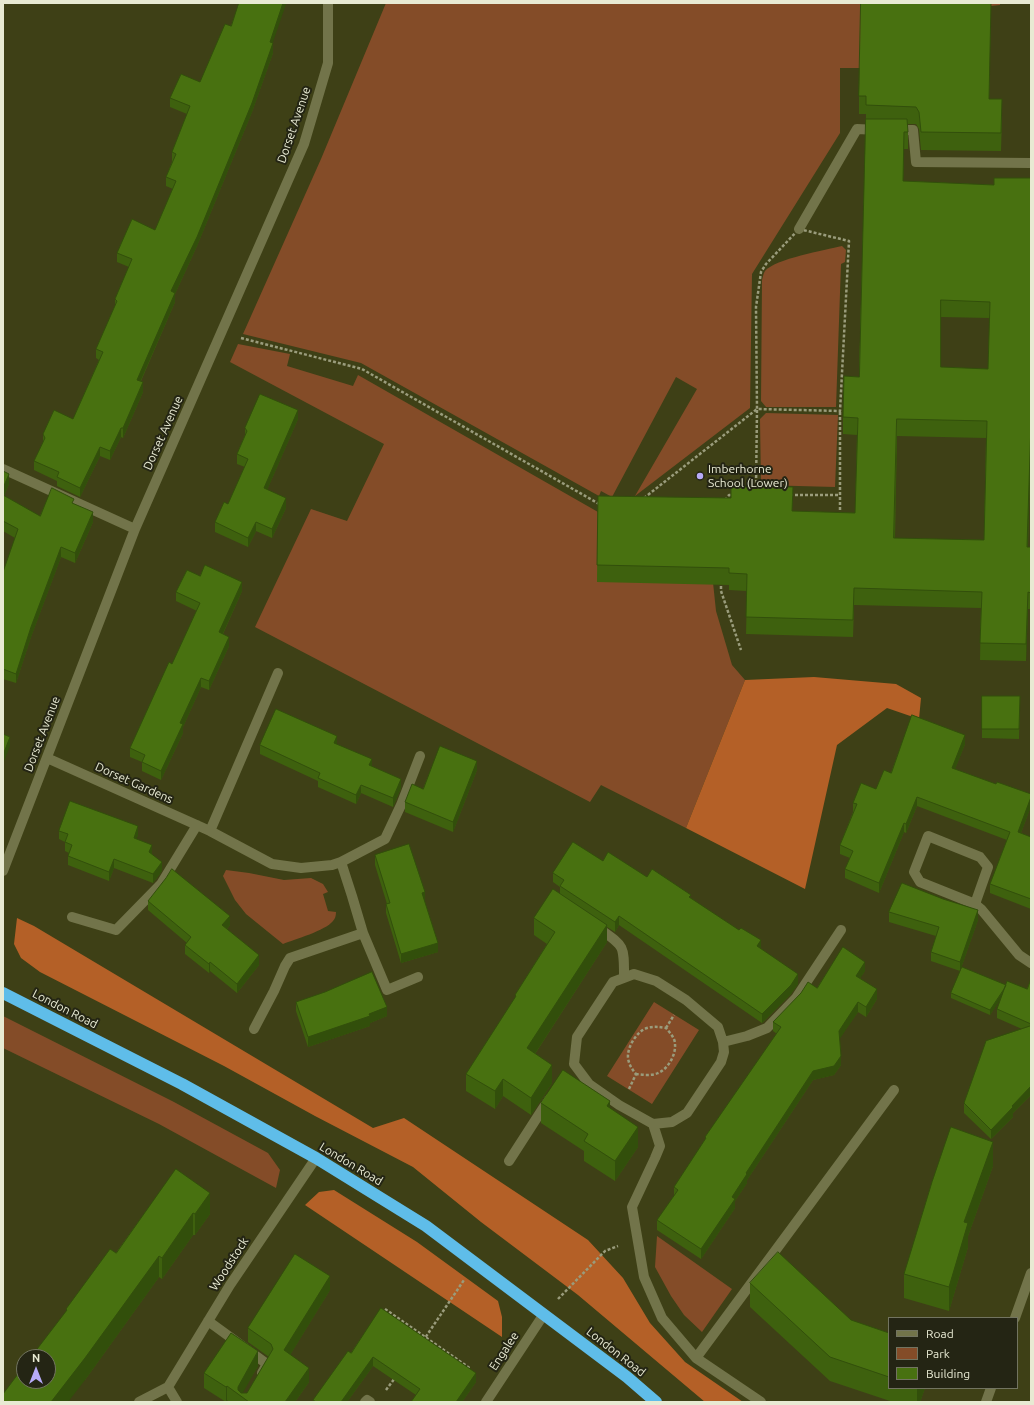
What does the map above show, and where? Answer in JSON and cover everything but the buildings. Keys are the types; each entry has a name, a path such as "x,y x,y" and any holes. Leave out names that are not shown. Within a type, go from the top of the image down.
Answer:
{"highway":[{"name":"London Road","path":"3,993 182,1084 316,1158 426,1226 627,1377 656,1402"}],"street":[{"name":"Dorset Avenue","path":"3,871 135,529 304,144 328,63 328,3"},
{"path":"799,229 857,129 913,130 916,162 1031,163"},
{"path":"3,469 135,529"},
{"path":"210,831 278,673"},
{"name":"Dorset Gardens","path":"47,758 210,831 272,864 301,868 332,865 341,862 385,839 401,805 420,756"},
{"path":"72,917 116,930 162,884 197,825"},
{"path":"975,904 988,867 980,857 928,836 914,872 920,882 975,904 981,909 1019,955 1031,963"},
{"path":"341,862 363,933 387,990 418,977"},
{"path":"588,922 620,943 624,952 624,978"},
{"path":"723,1042 747,1036 767,1028 796,998 840,930"},
{"path":"254,1029 290,958 363,933"},
{"path":"634,974 656,981 686,1000 718,1027 723,1042 724,1052 721,1062 687,1113 672,1122 653,1124 619,1105 589,1084 572,1067 577,1037 613,982 624,978 634,974"},
{"path":"509,1162 557,1088"},
{"path":"696,1358 894,1090"},
{"path":"653,1124 660,1146 632,1207 644,1277 662,1318 696,1358 761,1402"},
{"name":"Woodstock","path":"168,1387 230,1285 316,1158"},
{"path":"1015,1317 1031,1273"},
{"name":"Engalee","path":"486,1402 544,1314"},
{"path":"208,1321 267,1364 256,1383"},
{"path":"139,1402 168,1387 177,1402"},
{"path":"986,1402 991,1389"},
{"path":"365,1402 366,1400 370,1402"}],"path":[{"path":"756,495 756,307 761,272 766,264 799,229 849,241 840,411 840,517"},
{"path":"221,332 362,369 600,505 607,505"},
{"path":"643,499 757,409 840,411"},
{"path":"723,504 729,495 736,495"},
{"path":"787,495 840,495"},
{"path":"721,576 722,591 741,650"},
{"path":"646,1028 666,1028 672,1035 675,1044 674,1054 668,1066 658,1073 646,1076 636,1074 630,1066 628,1058 628,1051 636,1037 646,1028"},
{"path":"619,1105 636,1074"},
{"path":"544,1314 605,1251 637,1240"},
{"path":"421,1343 476,1263"},
{"path":"385,1309 496,1387"},
{"path":"386,1390 399,1373"}],"green space":[{"path":"386,3 1000,3 1000,5 991,6 860,68 840,68 840,133 752,274 750,408 635,496 697,389 676,377 612,497 601,491 599,496 361,363 243,334 321,159"},
{"path":"842,246 846,250 845,262 841,264 836,407 766,407 761,401 762,280 764,272 770,267 789,259"},
{"path":"238,344 290,354 287,366 353,386 358,375 598,512 706,516 716,611 732,665 745,680 686,828 601,785 590,802 255,627 311,509 347,521 384,444 230,362"},
{"path":"766,413 838,415 835,487 761,485 760,419"},
{"path":"226,870 284,880 311,878 323,884 328,892 323,894 328,911 336,912 336,916 329,925 324,928 283,944 246,914 235,900 223,876"},
{"path":"654,1002 699,1030 652,1104 607,1076"},
{"path":"3,1016 174,1102 268,1153 280,1170 276,1188 159,1124 3,1048"},
{"path":"657,1236 732,1289 702,1332 684,1315 671,1296 655,1267"}],"shaded area":[{"path":"814,677 896,684 921,698 919,719 887,708 837,745 805,889 686,828 745,680"},
{"path":"17,918 34,926 373,1128 404,1118 588,1240 623,1278 650,1323 685,1362 743,1402 705,1402 578,1295 481,1222 413,1167 315,1116 224,1066 40,972 21,958 14,944"},
{"path":"334,1190 417,1242 498,1301 502,1317 502,1337 305,1205 319,1192"}],"place":[{"name":"Imberhorne School (Lower)","path":"700,476"}]}
